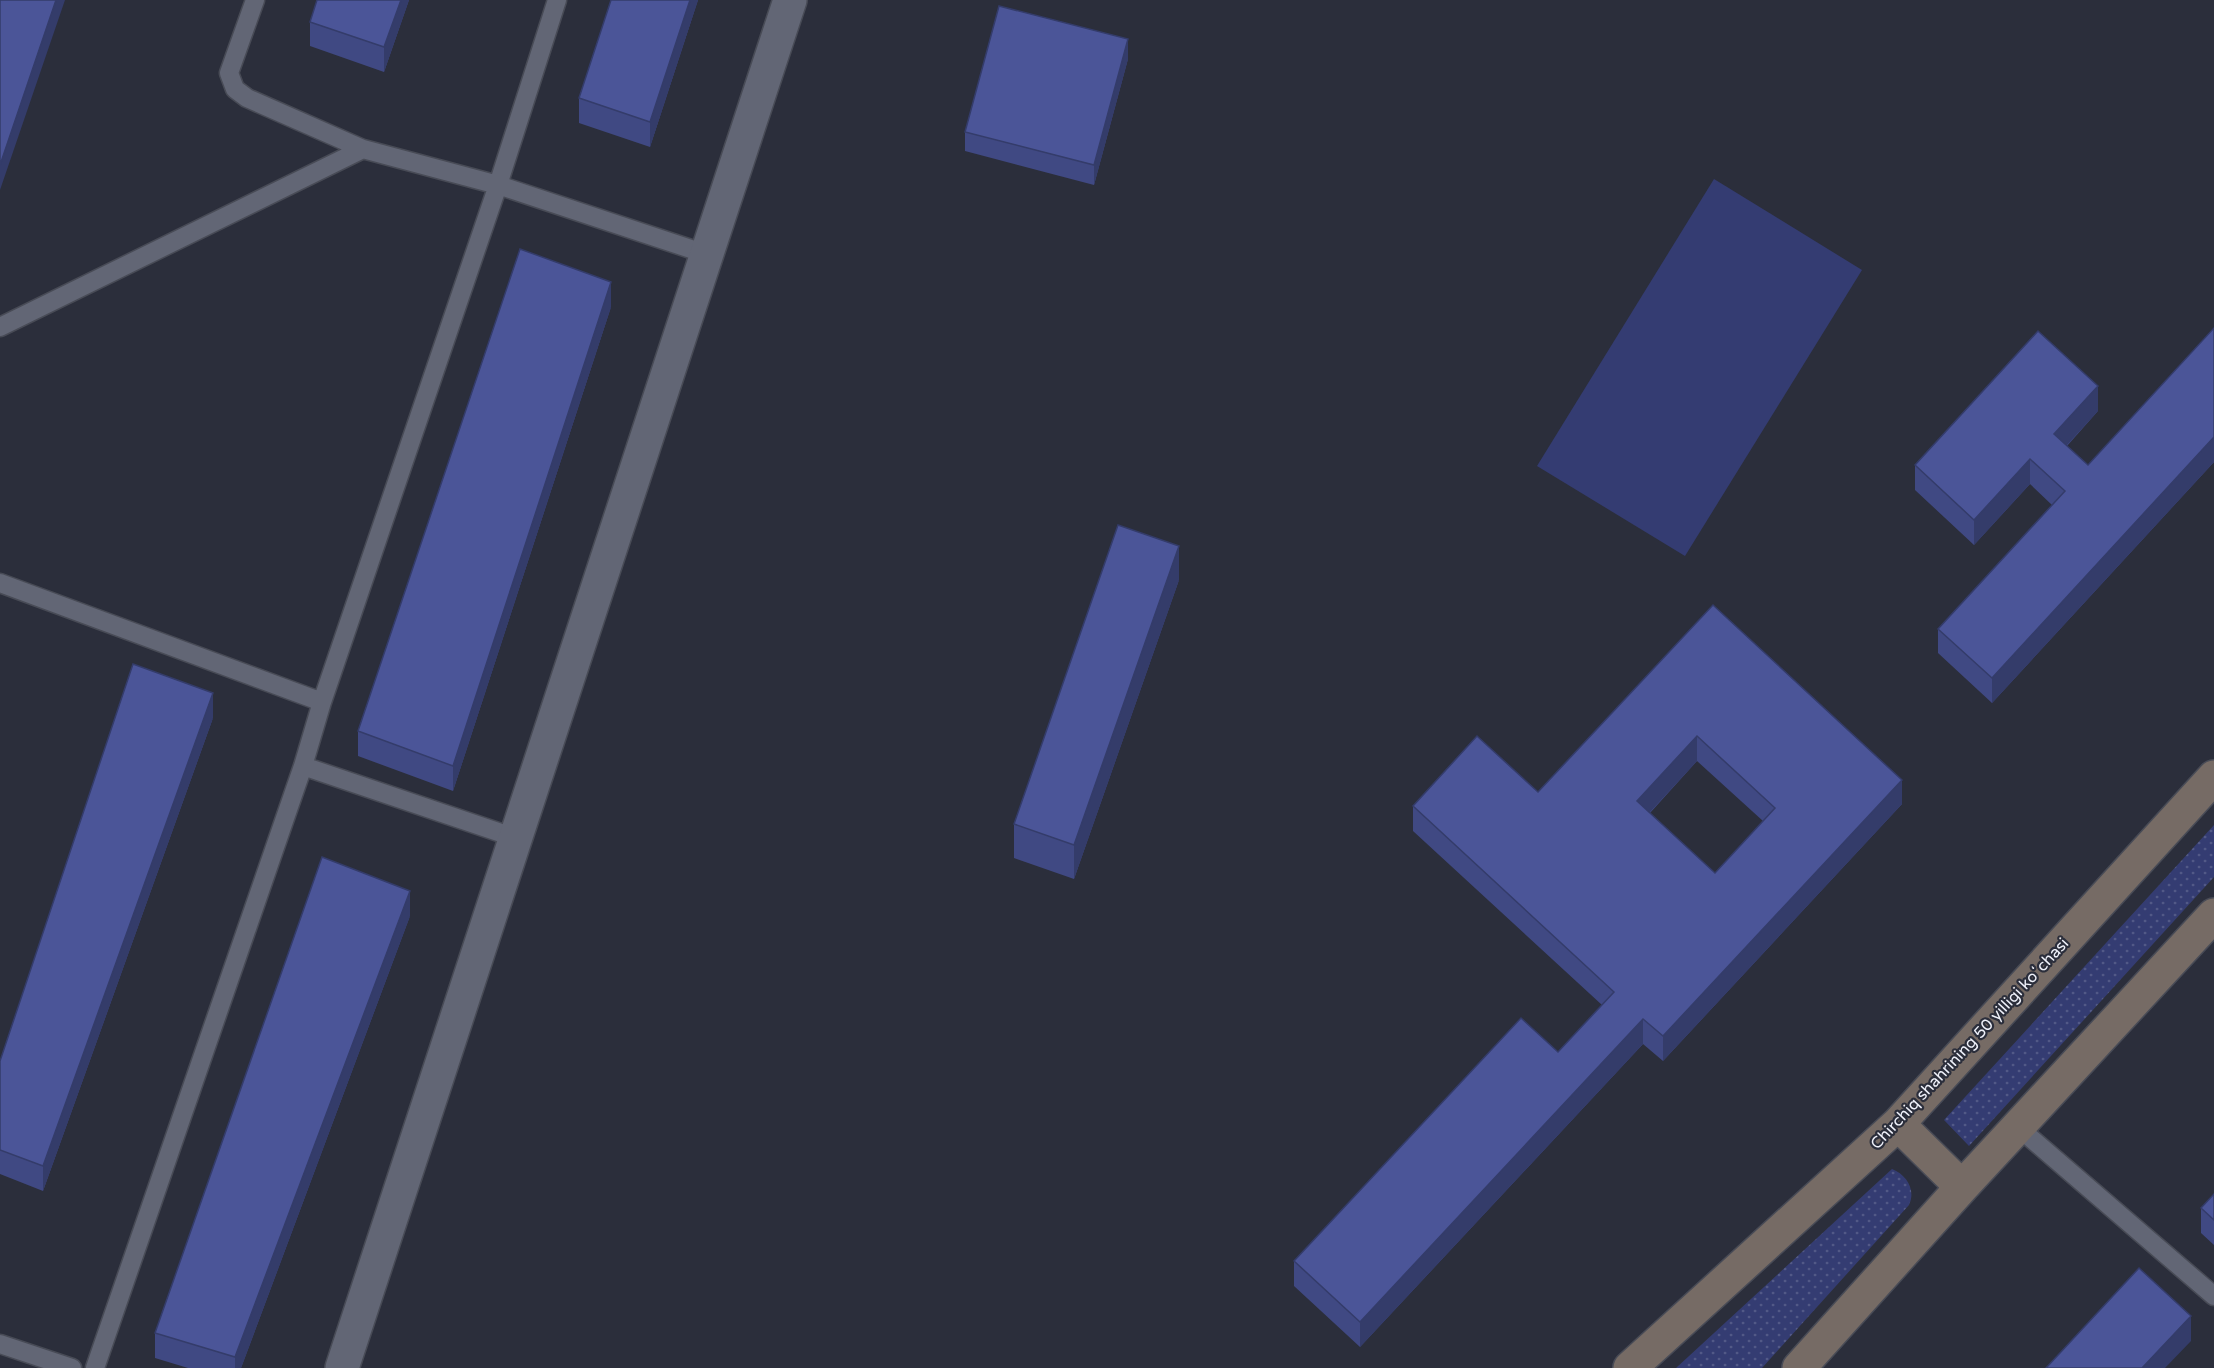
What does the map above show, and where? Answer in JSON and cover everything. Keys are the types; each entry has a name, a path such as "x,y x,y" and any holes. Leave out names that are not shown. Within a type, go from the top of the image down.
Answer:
{"main road":[{"name":"Chirchiq shahrining 50 yilligi koʻchasi","path":"1630,1368 1898,1124 2214,777"},
{"path":"1799,1368 1962,1187 2214,915"},
{"path":"1898,1124 1962,1187"}],"street":[{"path":"342,1368 790,0"}],"lane":[{"path":"255,0 229,73 235,89 247,98 363,148 498,185 706,254"},
{"path":"95,1368 303,766 322,702 498,185 557,0"},
{"path":"0,327 363,148"},
{"path":"0,583 322,702"},
{"path":"303,766 516,838"},
{"path":"2018,1127 2214,1296"},
{"path":"0,1344 72,1368"}],"shaded area":[{"path":"1714,179 1862,270 1685,556 1537,466"},
{"path":"2214,825 2214,877 1969,1146 1944,1120"},
{"path":"1892,1169 1902,1175 1909,1184 1911,1199 1909,1205 1762,1368 1676,1368"}],"building":[{"path":"0,0 56,0 0,165"},
{"path":"317,0 401,0 384,47 310,22"},
{"path":"611,0 690,0 650,122 579,98"},
{"path":"999,6 1128,39 1094,165 965,132"},
{"path":"520,249 611,282 453,766 358,731"},
{"path":"2214,328 2214,437 1992,678 1938,629 2065,491 2030,459 1974,520 1915,465 2038,331 2098,386 2054,434 2088,465"},
{"path":"1118,525 1179,546 1074,845 1014,824"},
{"path":"1713,605 1902,780 1663,1036 1643,1019 1360,1322 1294,1261 1521,1018 1558,1052 1614,992 1413,806 1477,736 1538,792","holes":["1697,736 1775,808 1715,873 1637,801"]},
{"path":"133,664 213,693 43,1166 0,1150 0,1061"},
{"path":"322,857 410,891 235,1357 155,1333"},
{"path":"2214,1194 2214,1220 2201,1208"},
{"path":"2139,1268 2191,1316 2142,1368 2046,1368"}]}
